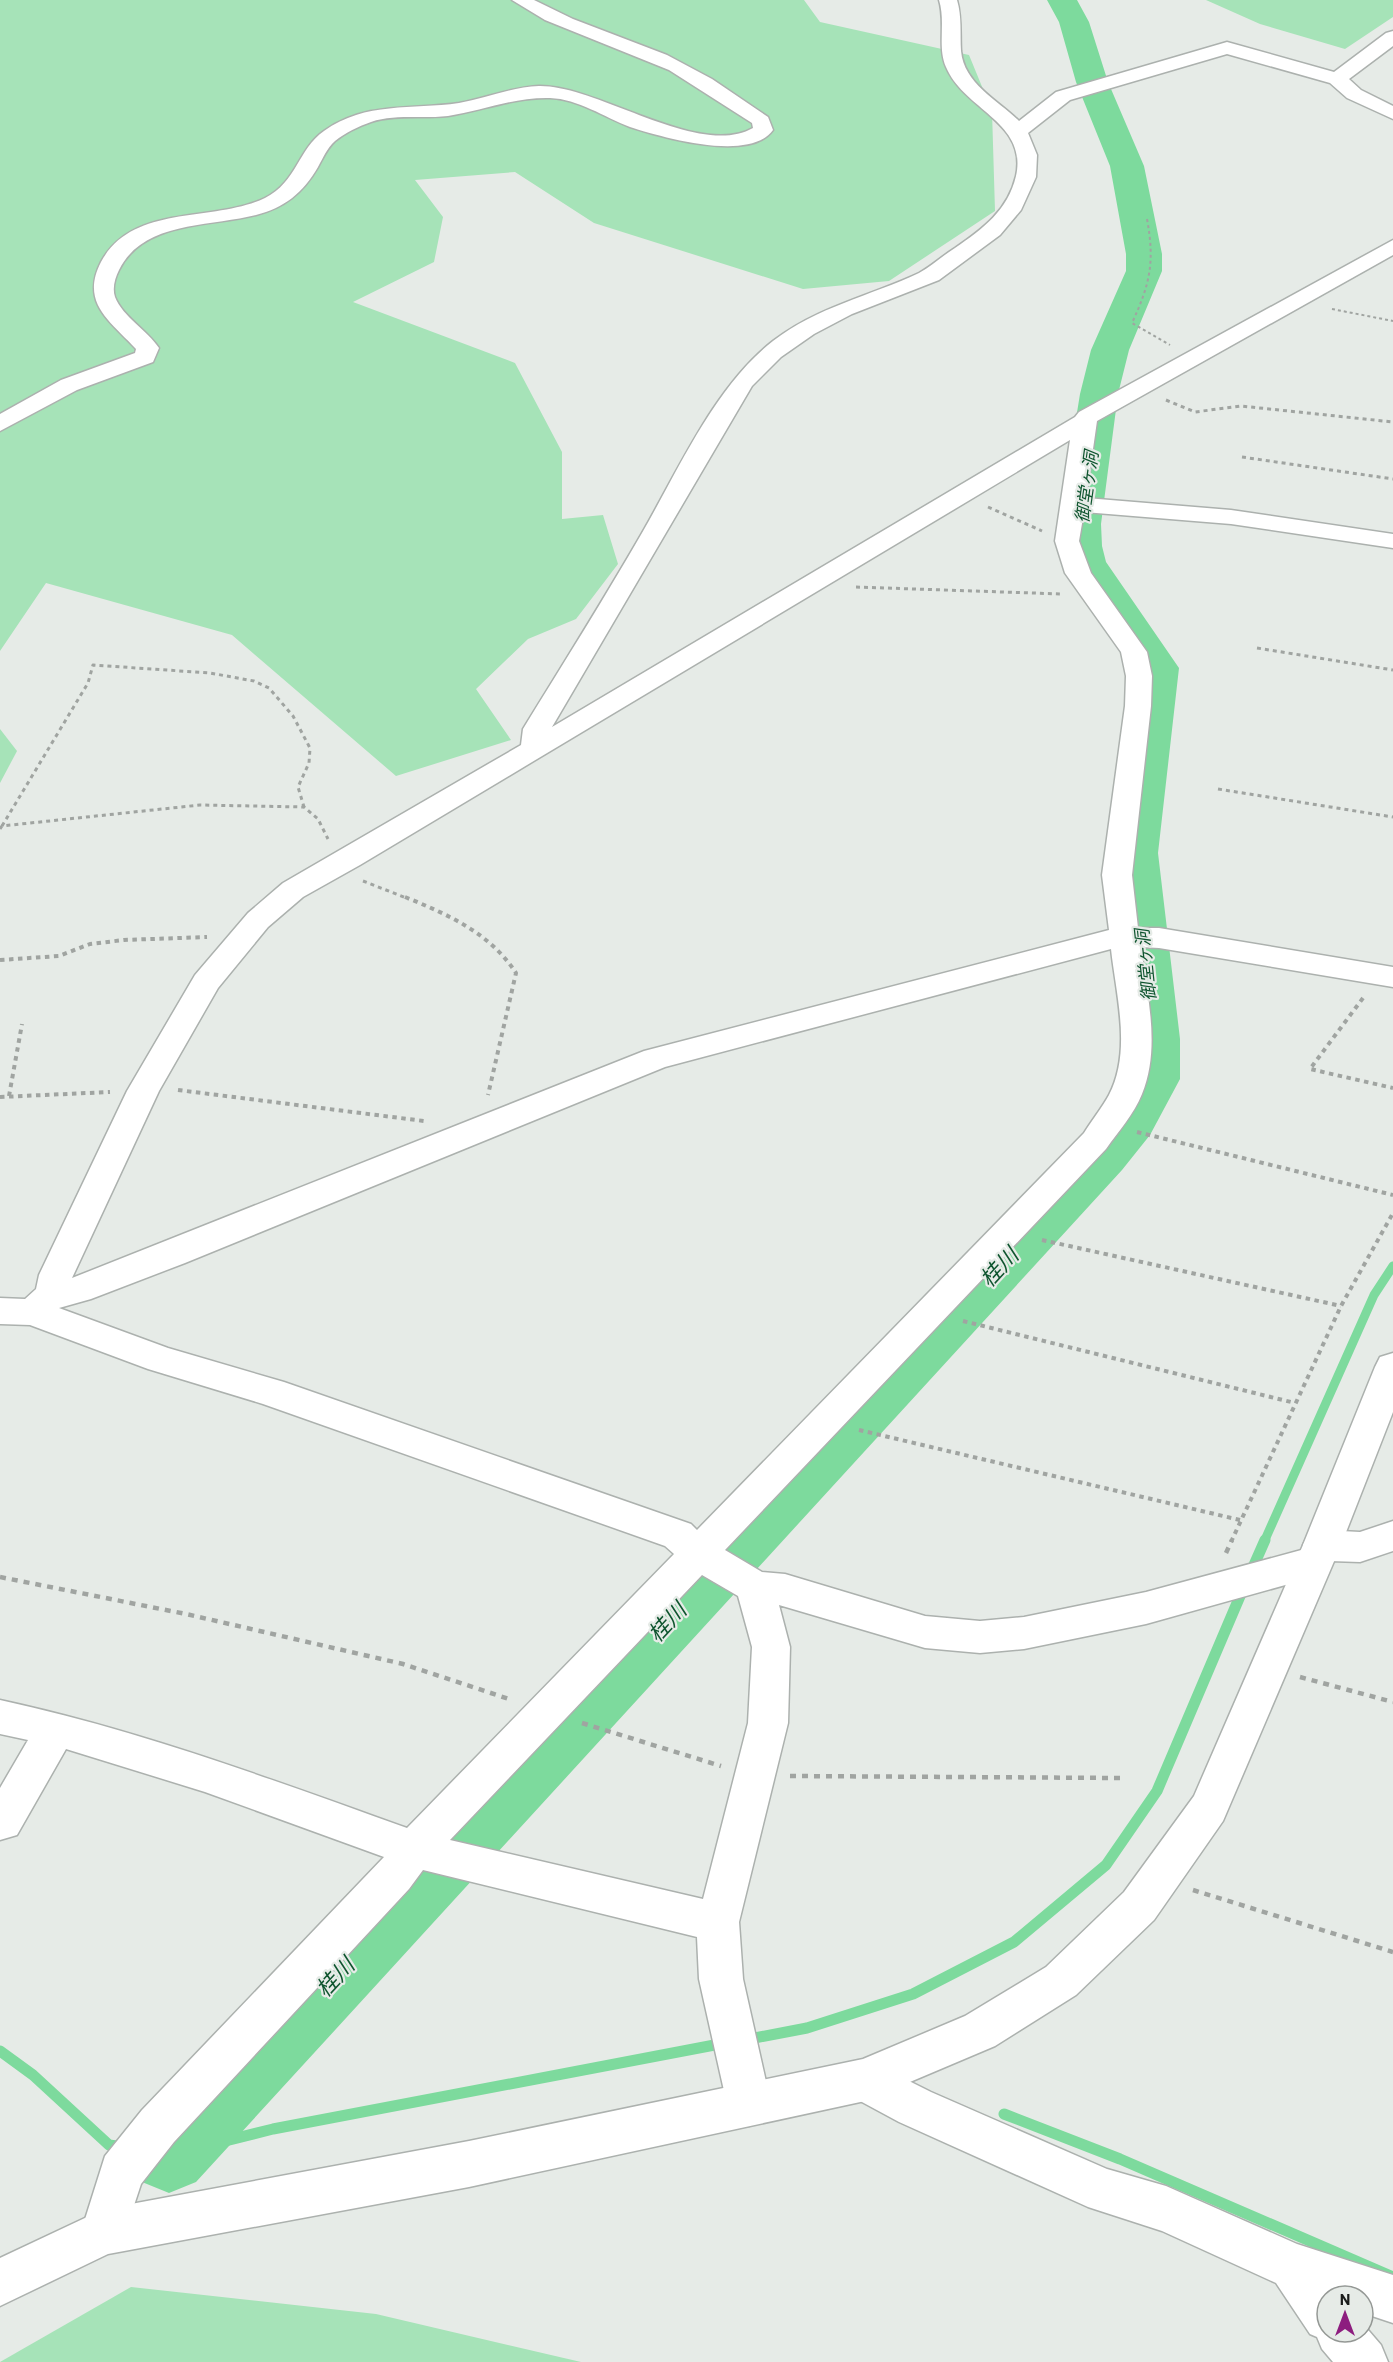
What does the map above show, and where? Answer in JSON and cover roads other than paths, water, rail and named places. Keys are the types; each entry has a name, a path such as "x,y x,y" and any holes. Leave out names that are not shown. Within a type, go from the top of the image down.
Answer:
{"street":[{"path":"0,424 69,385 145,357 148,348 106,300 102,285 111,260 130,242 155,229 271,204 296,187 320,146 329,136 367,117 394,110 460,109 518,92 556,92 573,95 636,122 681,134 710,139 743,139 757,136 763,130 761,121 682,70 648,53 566,23 521,0"},
{"path":"535,747 537,729 639,560 735,392 753,369 799,333 820,321 928,276 996,228 1009,214 1025,175 1025,144 1017,132 966,82 955,67 952,39 954,23 948,0"},
{"path":"1336,79 1393,37"},
{"path":"1017,132 1063,96 1227,48 1336,79 1354,94 1393,113"},
{"path":"28,1306 56,1275 145,1088 206,982 258,920 293,890 814,583 1085,421 1087,417 1393,246"},
{"path":"104,2232 121,2172 158,2126 394,1876 414,1849 566,1718 698,1553 1095,1141 1125,1096 1134,1070 1137,1037 1124,937 1125,923 1117,875 1138,706 1139,676 1134,652 1091,594 1075,565 1067,541 1085,421"},
{"path":"1071,504 1231,517 1393,541"},
{"path":"28,1306 79,1290 152,1262 656,1059 1094,942 1124,937 1159,938 1384,975"},
{"path":"28,1306 79,1331 227,1381 272,1392 678,1536 698,1553 743,1580 785,1590 925,1632 980,1637 1024,1633 1146,1608 1211,1590 1317,1554 1360,1547 1393,1536"},
{"path":"0,2283 104,2232 469,2164 865,2080 980,2031 1061,1981 1139,1906 1209,1808 1317,1554 1393,1366"},
{"path":"743,1580 771,1647 768,1723 718,1922 721,1979 749,2104"},
{"path":"0,1717 56,1729 205,1774 414,1849 463,1863 718,1922"},
{"path":"2,1822 56,1729"},
{"path":"865,2080 915,2107 1104,2192 1166,2209 1293,2266 1393,2299"},
{"path":"1293,2266 1315,2299"},
{"path":"1349,2344 1364,2362"}],"waterway":[{"name":"桂川","path":"169,2155 1103,1156 1131,1122 1153,1079 1154,1039 1134,853 1157,668 1085,562 1081,546 1080,524 1099,394 1110,350 1144,271 1144,254 1127,166 1092,82 1074,22 1062,0"},
{"path":"1264,1542 1374,1295 1393,1266"},
{"path":"1250,1574 1265,1540"},
{"path":"744,2040 807,2028 913,1994 1014,1942 1106,1865 1157,1791 1243,1589"},
{"path":"153,2152 169,2155 273,2129 725,2043"},
{"path":"0,2051 33,2075 109,2145 125,2147"},
{"path":"1004,2114 1120,2159 1393,2277"}],"water label":[{"name":"御堂ヶ洞","path":"1087,487"},
{"name":"御堂ヶ洞","path":"1146,965"}]}
